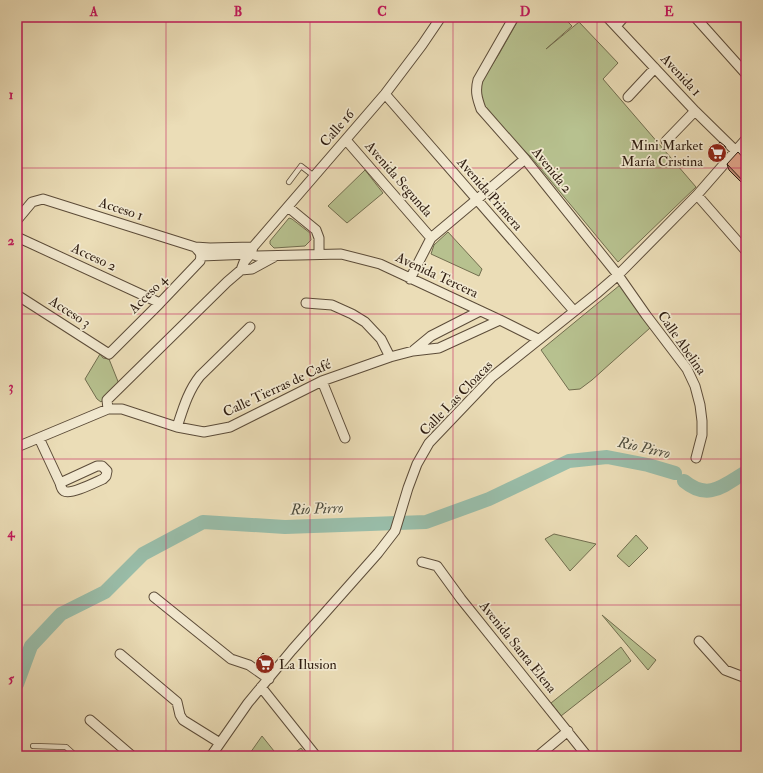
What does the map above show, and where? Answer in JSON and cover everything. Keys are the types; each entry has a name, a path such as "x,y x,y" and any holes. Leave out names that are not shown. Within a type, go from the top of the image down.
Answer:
{"street":[{"name":"Calle 16","path":"241,270 244,262 252,251 288,207 385,94 422,45 440,17"},
{"name":"Avenida 2","path":"514,17 478,80 476,89 477,99 481,109 525,159 618,274"},
{"name":"Avenida 1","path":"607,17 695,111 746,161"},
{"path":"616,26 624,17"},
{"path":"695,17 746,74"},
{"path":"628,97 655,68"},
{"name":"Avenida Primera","path":"385,94 574,311"},
{"path":"666,141 695,111"},
{"name":"Calle Las Cloacas","path":"211,756 261,687 317,621 378,554 395,531 417,464 429,444 492,376 618,274 697,195 746,139"},
{"name":"Avenida Segunda","path":"346,140 431,238"},
{"path":"410,279 431,238 525,159"},
{"path":"697,195 746,251"},
{"name":"Acceso 1","path":"17,220 32,202 43,199 199,252 217,248 252,251"},
{"path":"288,207 316,230 319,238 319,253"},
{"name":"Acceso 2","path":"17,236 160,303"},
{"name":"Avenida Tercera","path":"252,251 257,256 319,253 341,254 380,264 538,339"},
{"name":"Acceso 4","path":"109,354 200,261 199,252"},
{"path":"108,409 107,403 110,397 227,282 241,270 252,269 277,255"},
{"name":"Calle Abelina","path":"618,274 646,315 687,369 695,386 702,421 702,435 696,458"},
{"name":"Acceso 3","path":"17,295 109,354"},
{"path":"306,302 332,305 365,322 381,339 390,357"},
{"name":"Calle Tierras de Café","path":"413,351 431,336 480,311"},
{"name":"Calle Tierras de Café","path":"17,447 108,409 122,409 177,427 204,432 230,427 322,381 390,357 413,351 439,348 500,320"},
{"path":"177,427 186,402 200,376 250,327"},
{"path":"322,381 345,438"},
{"path":"39,438 62,488 65,491 72,492 103,479 106,476 106,470 102,466 97,466 60,483"},
{"name":"Avenida Santa Elena","path":"422,562 437,566 466,605 587,756"},
{"path":"154,597 231,659 249,665 269,678"},
{"path":"700,641 725,670 746,678"},
{"path":"120,654 177,702 180,715 183,720 220,743"},
{"path":"261,687 316,756"},
{"path":"90,720 132,756"},
{"path":"538,756 568,732"}],"lane":[{"path":"289,182 301,166 314,176"},
{"path":"32,746 66,747 76,756"}],"green space":[{"path":"520,17 563,17 572,26 546,49 579,22 618,63 603,79 696,187 618,262 531,157 510,138 484,108 480,93 482,81"},
{"path":"365,170 383,193 347,223 328,206"},
{"path":"289,218 310,233 311,240 305,246 274,248 270,244 270,241"},
{"path":"448,232 482,269 479,276 431,254 434,245"},
{"path":"620,285 650,328 592,380 580,389 569,390 541,350"},
{"path":"100,354 103,358 109,359 119,384 101,402 97,399 85,379"},
{"path":"554,534 596,544 570,571 545,539"},
{"path":"636,535 648,548 629,567 617,556"},
{"path":"602,615 656,660 648,670"},
{"path":"621,647 631,661 561,716 551,703"},
{"path":"262,736 278,756 248,756"},
{"path":"301,748 307,756 290,756"}],"building":[{"path":"720,142 725,146 717,156 712,151"},
{"path":"738,152 746,161 746,180 744,182 727,164"},
{"path":"263,653 270,659 264,667 257,660"}],"waterway":[{"name":"Rio Pirro","path":"17,684 31,646 61,614 105,592 143,554 203,522 285,527 426,522 489,499 569,461 607,457 648,465 675,473"},
{"name":"Rio Pirro","path":"684,481 693,487 708,491 723,486 746,472"}],"place":[{"name":"Mini Market María Cristina","path":"717,153"},
{"name":"La Ilusion","path":"265,664"}]}
